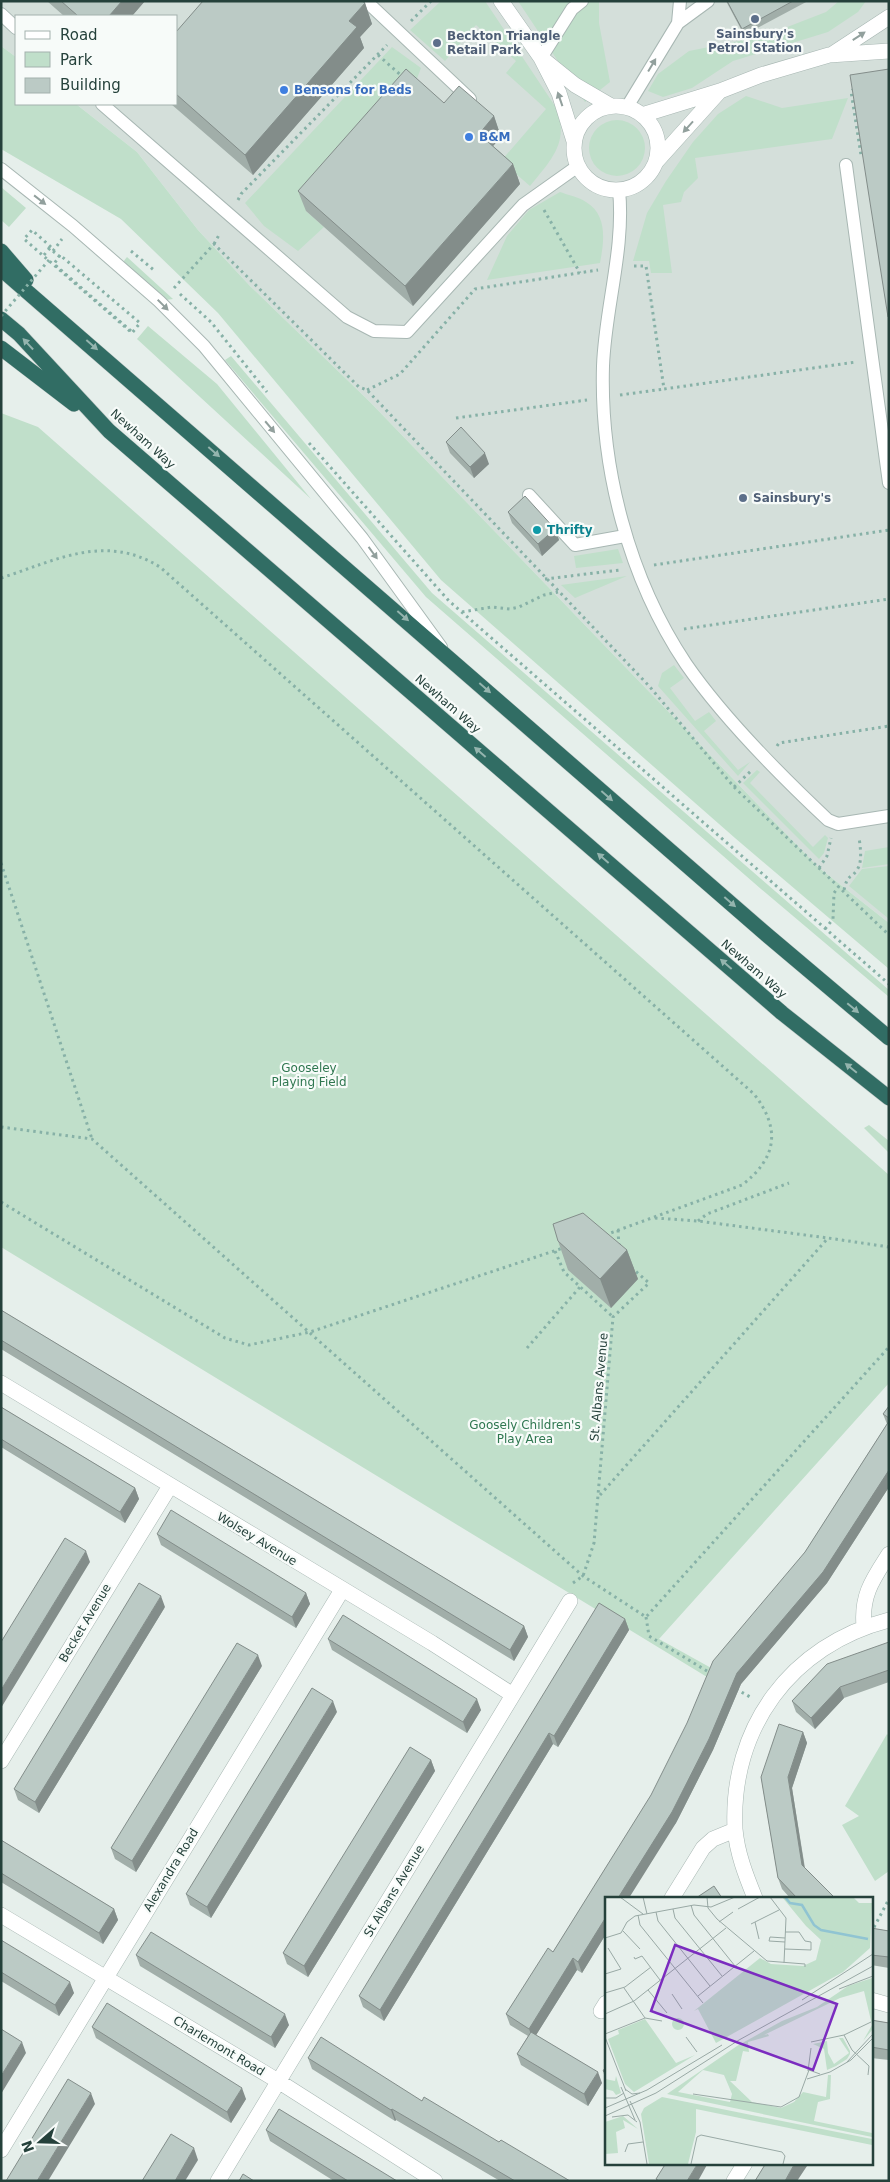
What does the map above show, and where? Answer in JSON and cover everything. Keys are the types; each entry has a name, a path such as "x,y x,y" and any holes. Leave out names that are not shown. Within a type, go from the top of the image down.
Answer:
{"highway":[{"path":"1,251 55,313"},
{"path":"1,269 55,313 760,929 889,1038"},
{"name":"Newham Way","path":"1,317 109,430 782,1013 889,1098"},
{"path":"1,348 109,430"}],"street":[{"path":"501,1 541,58 559,94 574,141 578,166 588,179 602,188 619,190 642,182 656,163 720,91"},
{"path":"829,56 889,17"},
{"path":"642,115 720,91 761,75 829,56 889,51"},
{"path":"541,58 576,85 642,115 653,128 658,139 656,163"},
{"path":"574,141 578,129 585,119 597,110 619,106"},
{"name":"Wolsey Avenue","path":"1,1383 432,1643 513,1695"},
{"name":"Becket Avenue","path":"1,1761 170,1486"},
{"path":"864,1626 862,1611 869,1584 889,1554"},
{"name":"Alexandra Road","path":"1,2150 342,1590"},
{"name":"St Albans Avenue","path":"218,2181 570,1601"},
{"path":"755,1897 743,1869 735,1830 736,1787 746,1745 765,1706 799,1667 826,1645 864,1626 889,1620"},
{"path":"673,1897 703,1848 713,1839 735,1830"},
{"name":"Charlemont Road","path":"1,1915 278,2081 436,2181"},
{"path":"872,2000 889,2005"},
{"path":"734,2181 744,2164"}],"lane":[{"path":"366,1 482,110"},
{"path":"541,58 572,9 582,1"},
{"path":"678,23 680,1"},
{"path":"619,106 678,23 708,1"},
{"path":"1,14 15,27"},
{"path":"103,105 347,318 374,331 407,332 522,205 578,166"},
{"path":"846,166 889,483"},
{"path":"1,170 87,238 159,300 204,346 362,538 448,656"},
{"path":"619,190 620,231 603,367 605,428 612,482 625,536 649,597 686,663 764,758 828,820 838,824 889,816"},
{"path":"529,495 576,545 625,536"}],"path":[{"path":"235,206 241,194 432,1"},
{"path":"378,55 407,81"},
{"path":"536,194 580,272"},
{"path":"53,251 41,240 32,232 26,239 44,255 51,247 32,230 24,238 132,334 140,323 60,255 54,264 131,331 137,323 65,261 53,251"},
{"path":"53,251 66,234"},
{"path":"174,288 214,244 219,235"},
{"path":"214,244 359,387 367,390 650,687 734,787 889,935"},
{"path":"1,317 49,260"},
{"path":"456,418 664,389"},
{"path":"651,566 889,530"},
{"path":"1,578 80,552 102,549 145,558 160,567 754,1094 763,1106 770,1121 773,1137 763,1166 742,1185 600,1236"},
{"path":"419,570 462,612 889,984"},
{"path":"546,579 626,570"},
{"path":"462,612 492,607 510,609 519,607 544,595 558,592"},
{"path":"668,631 889,599"},
{"path":"773,750 780,743 889,726"},
{"path":"734,787 756,766"},
{"path":"844,890 847,878 857,869 861,853 857,821"},
{"path":"819,868 827,856 835,823"},
{"path":"1,863 92,1139 583,1576 646,1617 649,1636 716,1676"},
{"path":"825,930 833,919 834,893 839,886"},
{"path":"1,1127 92,1139"},
{"path":"698,1221 707,1214 789,1183"},
{"path":"1,1202 225,1338 249,1345 310,1332 564,1248"},
{"path":"654,1218 698,1221 889,1246"},
{"path":"618,1230 619,1248"},
{"path":"599,1496 828,1238"},
{"path":"555,1251 564,1272 614,1317"},
{"name":"St. Albans Avenue","path":"583,1576 594,1543 614,1317 649,1283 627,1264"},
{"path":"527,1348 580,1287"},
{"path":"646,1617 889,1347"},
{"path":"570,1601 561,1592 583,1576"},
{"path":"732,1686 765,1706"},
{"path":"872,1931 889,1899"}],"shaded area":[{"path":"1,1 889,1 889,923 818,867 370,402 250,286 198,230 137,152 77,105 178,105 178,15 15,15 15,56 1,46"}],"green space":[{"path":"441,1 485,1 555,106 561,130 560,140 551,158 530,186 501,161 546,109 506,73 516,61 476,25 445,61 410,30"},
{"path":"518,1 599,1 599,23 610,82 585,102"},
{"path":"839,1 866,1 858,12 828,32 733,61 692,88 663,97 648,91 658,74 689,51 764,36 826,12"},
{"path":"1,46 15,56 15,105 77,105 137,152 198,230 250,286 370,402 818,867 889,923 889,969 735,838 441,580 218,313 121,219 1,149"},
{"path":"392,47 421,68 413,89 306,211 324,227 298,251 264,226 245,203"},
{"path":"746,96 782,108 848,98 832,139 695,158 698,178 684,192 681,202 663,205 672,273 651,273 649,261 633,261 647,213 693,142 718,114"},
{"path":"617,120 632,125 640,133 645,148 640,163 632,171 617,176 602,171 594,163 589,148 594,133 602,125"},
{"path":"1,187 26,208 9,227 1,220"},
{"path":"560,192 583,200 593,207 598,214 603,230 600,263 487,280 507,236 529,210"},
{"path":"127,257 173,299 166,300 123,262"},
{"path":"148,326 217,384 311,499 137,339"},
{"path":"231,356 432,593 889,990 889,997 761,889 426,597 225,360"},
{"name":"Gooseley Playing Field","path":"1,413 38,427 889,1175 889,1383 659,1639 713,1669 707,1677 1,1247"},
{"path":"618,549 623,563 576,568 574,556"},
{"path":"627,576 575,598 561,585"},
{"path":"674,665 684,678 670,688 695,721 709,712 716,721 704,731 738,770 750,762 738,776 658,686 662,673"},
{"path":"757,770 760,772 750,783 813,847 825,835 828,838 824,853 819,859 743,783"},
{"path":"889,847 889,864 862,868 865,851"},
{"path":"889,866 889,919 849,886 862,869"},
{"path":"869,1125 889,1141 889,1153 864,1128"},
{"path":"887,1734 889,1736 889,1871 875,1881 842,1825 859,1816 845,1806"}],"building":[{"path":"61,1 122,1 110,15 77,15"},
{"path":"203,1 362,1 365,3 349,21 357,27 245,155 178,96 178,30"},
{"name":"Sainsbury's Petrol Station","path":"727,1 793,1 742,29"},
{"path":"406,69 444,103 459,86 494,116 479,134 513,164 405,286 298,191"},
{"path":"889,69 889,316 888,317 850,75"},
{"path":"461,427 485,453 470,467 446,442"},
{"name":"Thrifty","path":"525,496 555,529 538,544 508,512"},
{"path":"583,1213 627,1250 600,1279 558,1241 553,1224"},
{"path":"1,1310 524,1626 510,1650 1,1340"},
{"path":"889,1406 889,1418 883,1414"},
{"path":"1,1407 135,1488 120,1512 1,1439"},
{"path":"889,1421 889,1470 823,1572 737,1673 709,1739 672,1812 619,1897 605,1897 605,1919 578,1962 573,1958 529,2029 506,2014 548,1948 553,1952 651,1795 687,1723 713,1661 805,1552"},
{"path":"171,1510 306,1593 292,1617 157,1534"},
{"path":"65,1538 86,1551 1,1690 1,1642"},
{"path":"139,1583 161,1596 35,1802 14,1789"},
{"path":"599,1603 625,1619 554,1736 549,1733 380,2010 359,1996"},
{"path":"343,1615 477,1699 463,1722 328,1639"},
{"path":"889,1642 889,1670 840,1687 811,1718 792,1701 827,1664"},
{"path":"237,1643 258,1655 132,1861 111,1848"},
{"path":"312,1688 333,1701 207,1907 186,1894"},
{"path":"779,1724 803,1732 788,1777 802,1865 834,1897 796,1897 778,1878 761,1777"},
{"path":"410,1747 431,1760 304,1966 283,1953"},
{"path":"1,1840 114,1909 99,1933 1,1873"},
{"path":"714,1886 721,1897 698,1897"},
{"path":"872,1928 889,1931 889,1957 872,1955"},
{"path":"151,1932 285,2014 271,2037 136,1955"},
{"path":"1,1940 70,1982 55,2005 1,1972"},
{"path":"107,2003 242,2088 227,2112 92,2027"},
{"path":"872,2020 889,2023 889,2050 872,2047"},
{"path":"1,2029 22,2042 1,2076"},
{"path":"531,2032 598,2072 584,2094 517,2054"},
{"path":"321,2037 422,2101 424,2097 499,2142 501,2140 570,2181 515,2181 391,2110 308,2058"},
{"path":"68,2079 91,2093 37,2181 6,2181"},
{"path":"279,2109 397,2181 348,2181 266,2130"},
{"path":"171,2134 194,2148 175,2181 142,2181"},
{"path":"665,2164 697,2164 687,2181 659,2181 656,2179"},
{"path":"765,2164 794,2164 785,2181 755,2181"},
{"path":"243,2174 254,2181 239,2181"}],"place":[{"name":"Sainsbury's Petrol Station","path":"755,19"},
{"name":"Beckton Triangle Retail Park","path":"437,43"},
{"name":"Bensons for Beds","path":"284,90"},
{"name":"B&M","path":"469,137"},
{"name":"Sainsbury's","path":"743,498"},
{"name":"Thrifty","path":"537,530"}],"park label":[{"name":"Goosely Children's Play Area","path":"525,1432"}]}
